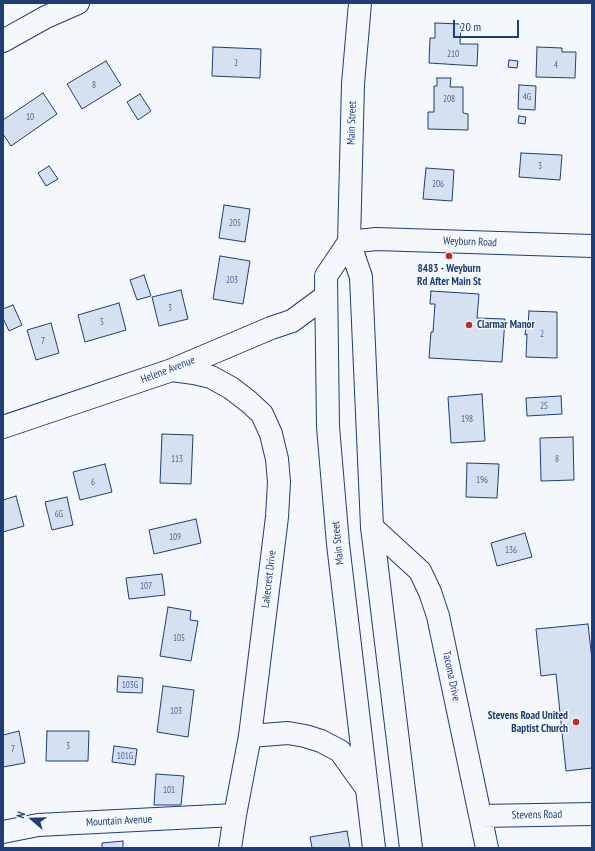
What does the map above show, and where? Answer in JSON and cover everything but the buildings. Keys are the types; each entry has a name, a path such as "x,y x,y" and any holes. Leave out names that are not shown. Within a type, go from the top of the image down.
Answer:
{"street":[{"path":"3,41 46,17 78,3"},
{"name":"Main Street","path":"360,3 353,84 349,242 361,277 372,527 411,848"},
{"name":"Weyburn Road","path":"349,242 376,239 592,246"},
{"name":"Main Street","path":"349,242 326,276 328,427 338,544 374,848"},
{"name":"Helene Avenue","path":"3,427 172,370 271,328 292,322 326,296"},
{"name":"Lakecrest Drive","path":"172,370 194,372 211,377 231,388 249,402 262,414 271,434 277,459 279,482 277,517 250,736 230,848"},
{"name":"Tacoma Drive","path":"372,527 420,571 430,592 438,616 488,848"},
{"path":"250,736 288,733 321,741 340,751 367,788"},
{"name":"Stevens Road","path":"481,816 592,814"},
{"name":"Mountain Avenue","path":"3,832 38,825 235,815"}],"place":[{"name":"8483 - Weyburn Rd After Main St","path":"449,256"},
{"name":"Clarmar Manor","path":"469,325"},
{"name":"Stevens Road United Baptist Church","path":"576,722"}]}
